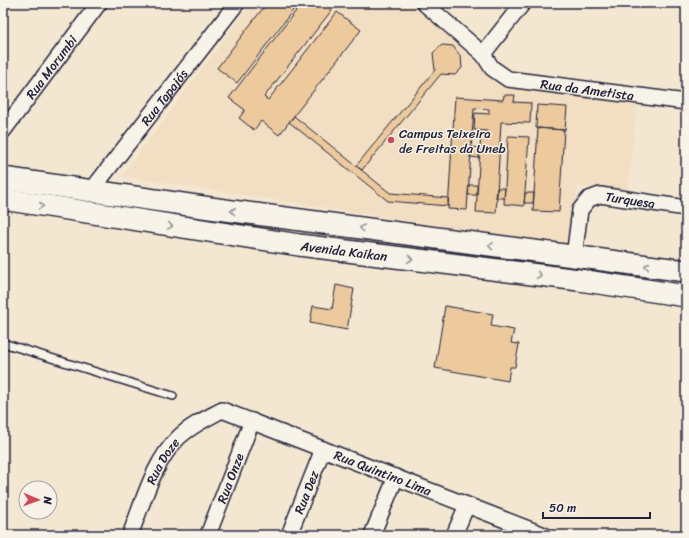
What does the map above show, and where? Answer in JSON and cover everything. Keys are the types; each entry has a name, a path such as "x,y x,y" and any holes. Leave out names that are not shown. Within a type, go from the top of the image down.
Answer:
{"street":[{"name":"Rua Morumbi","path":"3,131 99,3"},
{"name":"Rua Tapajós","path":"91,191 237,3"},
{"path":"424,3 483,54 523,3"},
{"name":"Rua da Ametista","path":"483,54 492,68 508,79 686,102"},
{"name":"Avenida Kaikan","path":"3,178 574,257 686,271"},
{"name":"Turquesa","path":"574,257 580,210 588,199 600,196 686,208"},
{"name":"Avenida Kaikan","path":"3,199 299,245 579,280 686,296"},
{"name":"Rua Quintino Lima","path":"222,410 536,533"},
{"name":"Rua Doze","path":"130,535 160,460 178,438 201,421 222,410"},
{"name":"Rua Onze","path":"208,535 252,421"},
{"name":"Rua Dez","path":"289,535 323,449"},
{"path":"372,535 396,477"},
{"path":"454,535 467,505"}],"lane":[{"path":"3,343 173,396"}],"shaded area":[{"name":"Campus Teixeira de Freitas da Uneb","path":"251,3 411,3 441,27 473,57 497,84 637,104 628,191 577,186 570,246 122,176"}],"building":[{"path":"267,3 287,3 294,9 237,83 217,68"},
{"path":"302,3 332,3 335,6 264,97 268,100 337,12 361,30 279,135 261,121 254,130 239,118 245,110 229,98"},
{"path":"442,45 453,46 461,57 462,68 455,75 441,74 362,170 356,166 435,70 433,53"},
{"path":"504,95 515,95 514,102 531,103 530,123 501,122 496,213 476,212 481,133 487,133 487,131 474,130 475,113 489,114 489,109 474,108 467,210 448,209 455,97 503,100"},
{"path":"537,105 567,107 565,130 536,128"},
{"path":"294,116 390,193 448,198 448,206 388,201 289,122"},
{"path":"538,128 564,130 559,212 533,211"},
{"path":"508,136 529,137 524,206 504,204"},
{"path":"471,147 480,148 479,158 470,157"},
{"path":"469,185 477,185 477,195 468,195"},
{"path":"497,188 505,188 504,198 496,198"},
{"path":"525,193 534,193 533,203 524,203"},
{"path":"336,285 354,289 347,330 310,323 313,306 332,309"},
{"path":"445,306 493,314 491,326 514,330 511,343 519,344 515,367 510,367 508,381 435,368"}],"place":[{"name":"Campus Teixeira de Freitas da Uneb","path":"391,140"}]}
